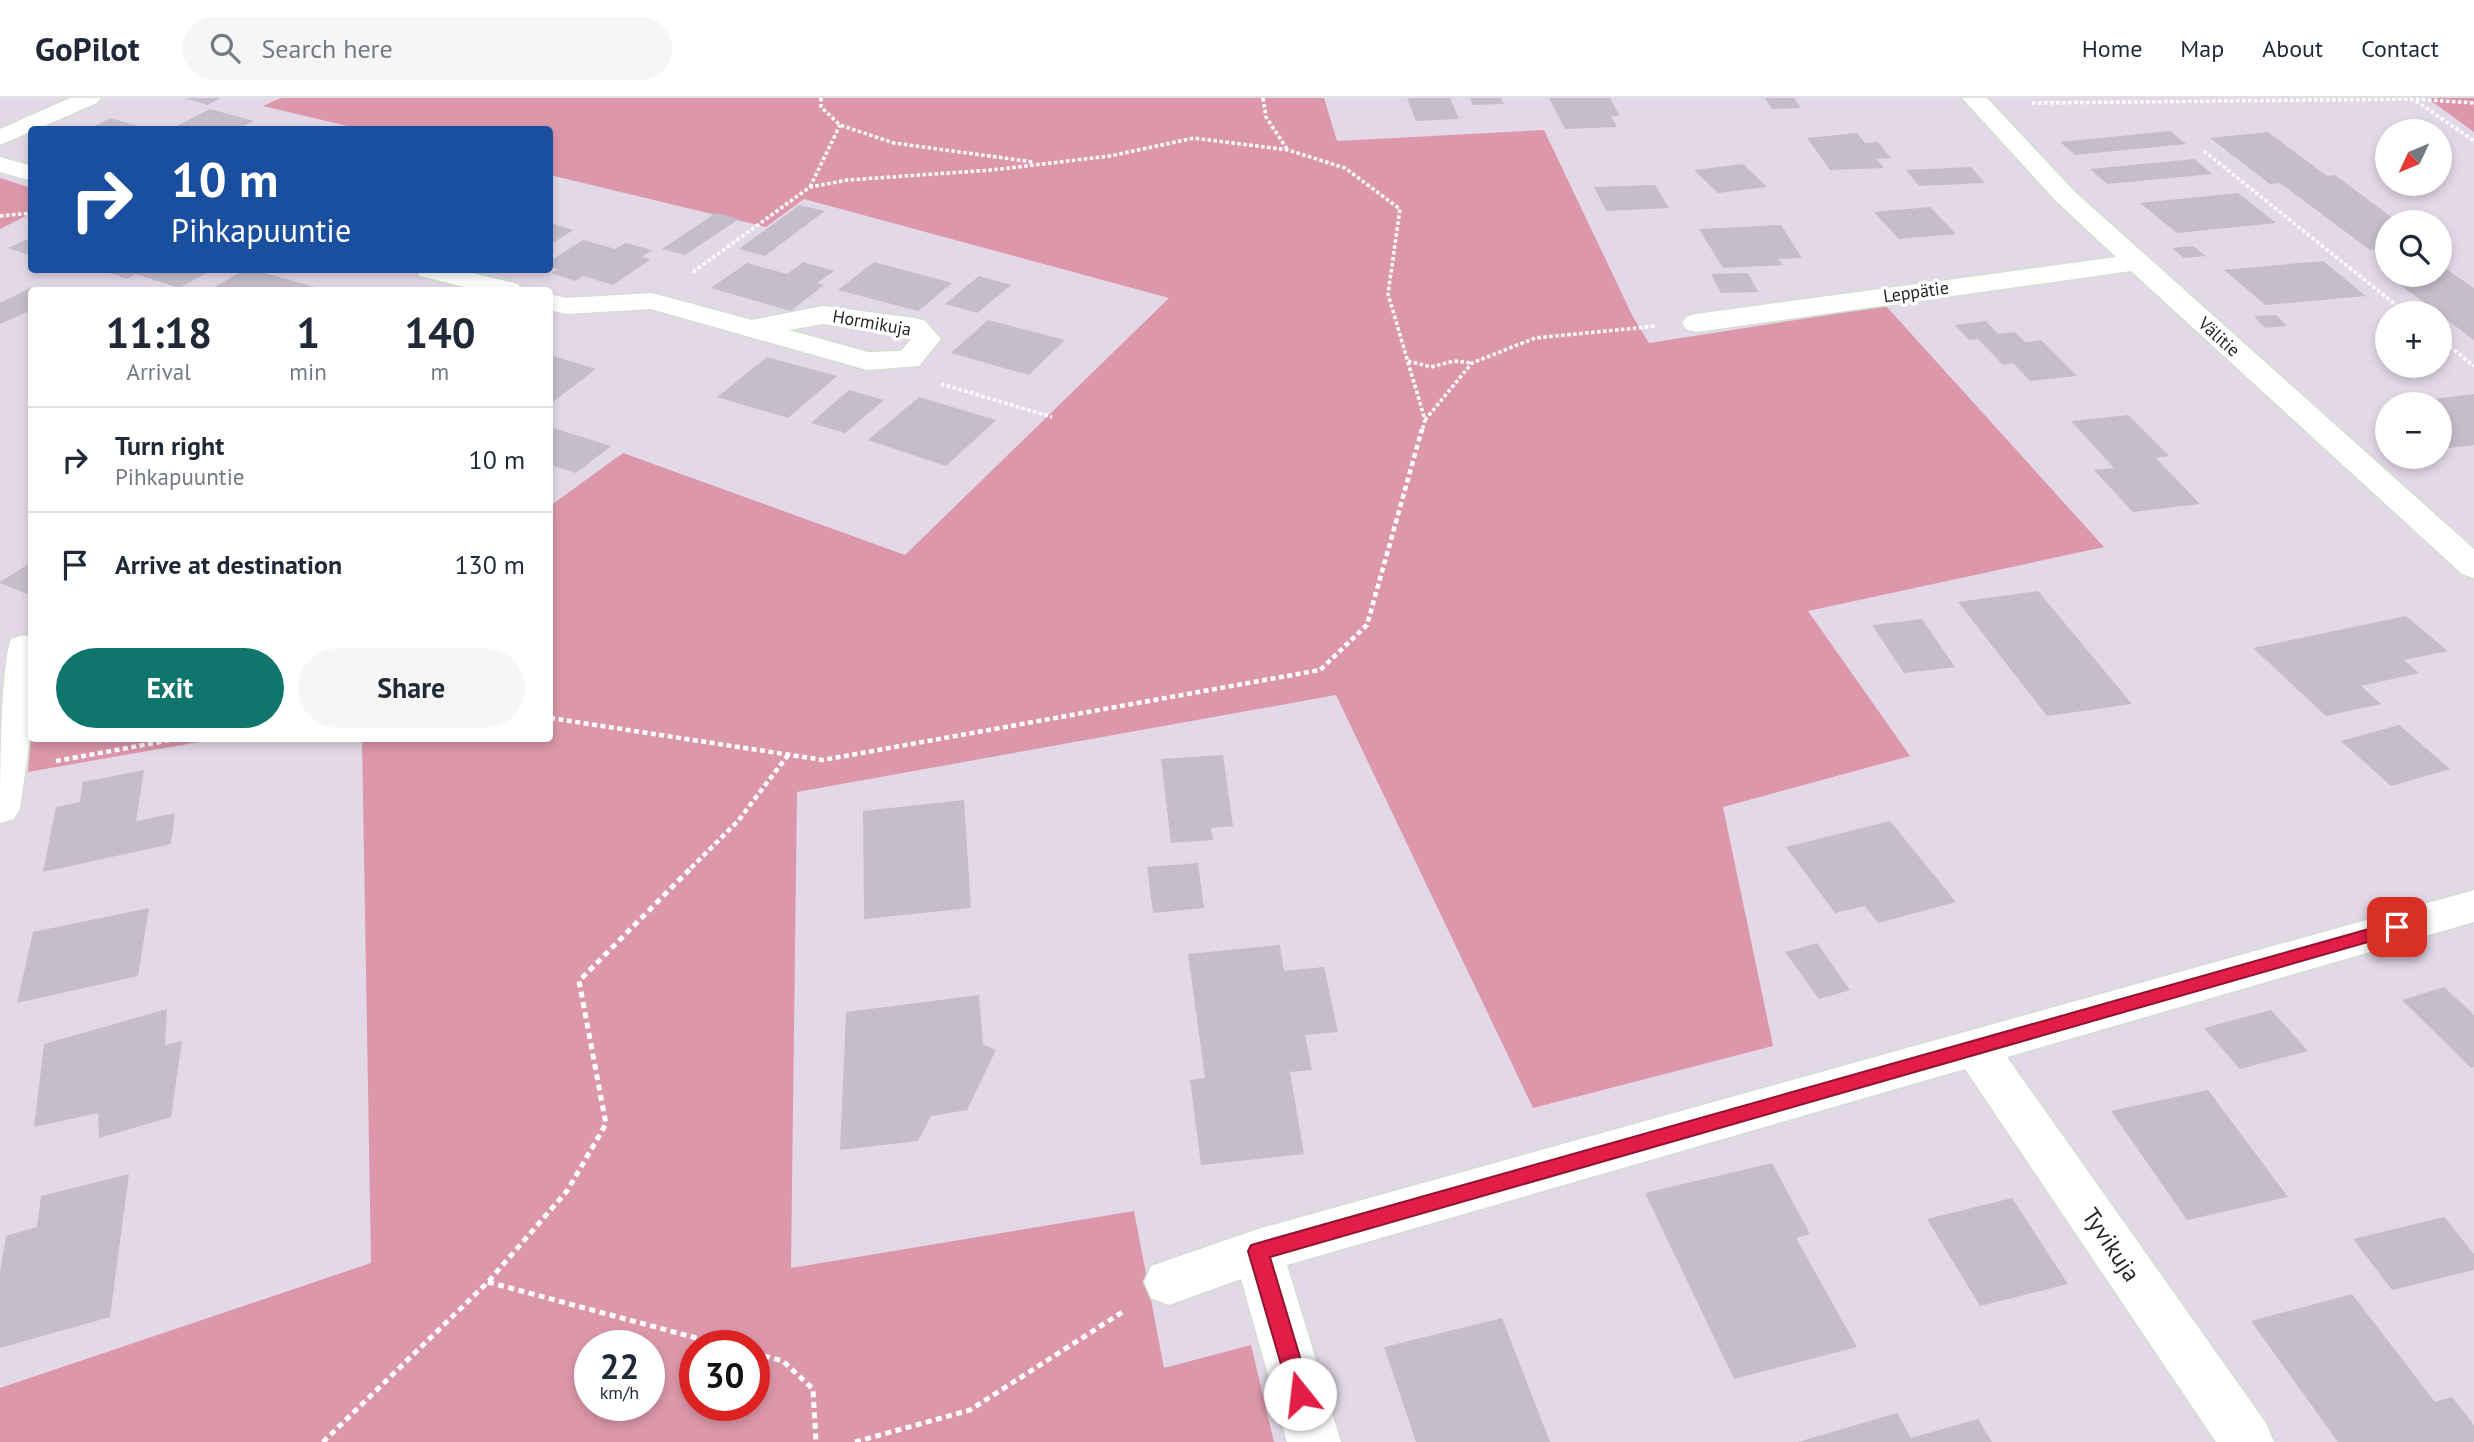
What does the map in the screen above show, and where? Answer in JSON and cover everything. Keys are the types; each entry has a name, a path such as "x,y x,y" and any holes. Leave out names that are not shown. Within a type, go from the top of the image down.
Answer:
{"street":[{"path":"0,138 89,98"},
{"name":"Välitie","path":"1976,101 2065,196 2474,567"},
{"path":"0,164 28,173"},
{"name":"Leppätie","path":"1696,323 2136,262"},
{"path":"442,273 496,287"},
{"name":"Hormikuja","path":"555,309 652,301 751,329 867,361 909,360 927,339 915,327 823,314 751,329"},
{"path":"0,809 7,770 19,646"},
{"path":"1169,1282 1258,1251 2474,906"},
{"name":"Tyvikuja","path":"1975,1047 2247,1442"},
{"path":"1258,1251 1314,1442"}],"path":[{"path":"821,98 821,107 840,125 894,144 1041,163"},
{"path":"1263,98 1266,117 1288,150"},
{"path":"2413,99 2474,141"},
{"path":"1976,101 2413,99 2474,103"},
{"path":"810,187 840,125"},
{"path":"652,301 810,187 848,180 992,170 1122,154 1194,138 1288,150 1345,168 1400,209 1388,294 1424,420"},
{"path":"2204,151 2391,301"},
{"path":"0,216 28,213"},
{"path":"1408,361 1431,366 1454,361 1472,363 1535,338 1696,323"},
{"path":"2452,349 2474,366"},
{"path":"867,361 1052,417"},
{"path":"553,718 823,760 1320,670 1367,625 1424,420 1472,363"},
{"path":"7,770 160,742"},
{"path":"323,1442 488,1282 567,1191 606,1124 579,981 738,821 789,755"},
{"path":"488,1282 679,1333"},
{"path":"855,1442 970,1410 1169,1282"},
{"path":"770,1357 783,1361 813,1388 816,1442"}],"shaded area":[{"path":"281,98 1324,98 1337,141 1544,130 1633,317 1649,343 1886,306 2104,547 1808,611 1910,756 1723,807 1773,1046 1533,1108 1336,695 797,792 791,1268 1134,1211 1164,1368 1251,1345 1274,1442 0,1442 0,1388 371,1263 362,742 553,742 553,504 623,453 905,555 1169,298 804,199 766,227 553,176 553,126 347,126 263,106"},
{"path":"2427,98 2474,98 2474,132"},
{"path":"0,178 28,187 28,215 0,229"},
{"path":"30,742 199,742 28,772"}],"building":[{"path":"185,98 221,98 207,105"},
{"path":"1407,98 1450,98 1459,119 1416,121"},
{"path":"1470,98 1501,98 1504,104 1473,105"},
{"path":"1549,98 1610,98 1620,116 1611,116 1617,127 1565,129"},
{"path":"1765,98 1794,98 1801,108 1772,109"},
{"path":"210,109 254,121 244,126 177,126"},
{"path":"111,118 137,126 94,126"},
{"path":"2170,131 2186,144 2075,155 2060,142"},
{"path":"2268,132 2327,176 2335,175 2382,210 2375,210 2375,249 2370,250 2280,183 2270,184 2210,138"},
{"path":"1857,133 1865,143 1878,142 1891,158 1877,159 1884,168 1830,170 1807,138"},
{"path":"2194,159 2212,174 2107,184 2090,169"},
{"path":"1743,164 1767,187 1718,193 1694,170"},
{"path":"1971,167 1985,183 1919,186 1906,170"},
{"path":"1655,185 1669,208 1606,211 1594,187"},
{"path":"2238,193 2276,223 2177,233 2140,203"},
{"path":"799,205 825,211 765,256 739,249"},
{"path":"1930,207 1956,234 1899,239 1874,212"},
{"path":"716,213 739,219 685,255 662,249"},
{"path":"553,224 573,230 553,243"},
{"path":"1781,225 1802,258 1778,259 1783,265 1723,268 1699,229"},
{"path":"28,239 28,255 8,248"},
{"path":"583,240 615,249 626,243 652,250 642,257 651,259 613,285 583,276 575,281 551,273 558,269 553,268 553,259"},
{"path":"2193,246 2206,256 2184,258 2172,248"},
{"path":"2323,261 2366,296 2265,305 2224,270"},
{"path":"803,262 834,271 817,283 824,285 791,311 711,288 747,263 787,274"},
{"path":"874,262 952,283 918,311 838,290"},
{"path":"110,273 206,273 181,287 136,274 127,279"},
{"path":"240,273 265,273 315,287 214,287"},
{"path":"1748,273 1758,292 1721,293 1711,274"},
{"path":"2452,273 2474,288 2474,340 2452,324 2452,301 2422,301 2403,287 2452,287"},
{"path":"979,276 1011,285 977,313 945,304"},
{"path":"28,289 28,312 0,324 0,303"},
{"path":"2276,315 2287,326 2265,328 2254,316"},
{"path":"988,320 1065,340 1029,375 951,353"},
{"path":"1986,321 1998,334 2015,332 2025,342 2041,340 2077,376 2030,381 2013,363 2003,365 1978,339 1969,340 1955,325"},
{"path":"553,356 596,369 553,402"},
{"path":"767,357 837,376 788,418 717,397"},
{"path":"849,390 884,400 845,433 811,423"},
{"path":"2474,394 2474,445 2452,448 2452,397"},
{"path":"919,397 996,420 946,466 868,440"},
{"path":"2128,415 2169,456 2156,458 2200,504 2133,512 2094,470 2114,468 2071,421"},
{"path":"553,428 611,446 576,473 553,466"},
{"path":"28,564 28,594 0,582"},
{"path":"2038,591 2132,704 2047,716 1958,602"},
{"path":"2406,616 2448,651 2404,660 2419,673 2361,686 2381,704 2326,716 2253,648"},
{"path":"1922,619 1955,667 1904,673 1872,625"},
{"path":"2399,725 2450,769 2391,786 2341,741"},
{"path":"1223,755 1233,826 1211,828 1213,840 1171,843 1161,759"},
{"path":"144,770 136,821 175,813 171,844 43,872 56,807 80,802 83,782"},
{"path":"964,800 971,908 864,919 863,811"},
{"path":"1890,821 1956,902 1878,923 1865,906 1835,913 1786,847"},
{"path":"1198,863 1204,908 1153,913 1147,867"},
{"path":"149,908 138,976 17,1003 33,932"},
{"path":"1817,943 1850,990 1819,999 1785,952"},
{"path":"1280,945 1284,971 1324,967 1338,1032 1305,1035 1312,1070 1290,1072 1304,1154 1201,1165 1190,1080 1205,1078 1188,954"},
{"path":"2444,987 2474,1015 2474,1067 2471,1068 2402,1000"},
{"path":"979,995 983,1044 996,1050 967,1110 931,1116 918,1141 840,1150 846,1012"},
{"path":"167,1009 165,1045 182,1041 171,1117 99,1138 98,1113 34,1127 44,1044"},
{"path":"2271,1010 2308,1051 2240,1069 2204,1028"},
{"path":"2208,1090 2288,1197 2187,1220 2111,1111"},
{"path":"1772,1163 1810,1234 1796,1238 1857,1347 1734,1379 1645,1193"},
{"path":"129,1174 110,1317 0,1348 0,1272 6,1236 37,1227 41,1196"},
{"path":"2012,1198 2068,1284 1980,1306 1927,1219"},
{"path":"2444,1217 2474,1254 2474,1270 2392,1290 2353,1239"},
{"path":"2352,1294 2435,1402 2452,1397 2474,1425 2474,1442 2338,1442 2251,1321"},
{"path":"1502,1318 1550,1442 1416,1442 1384,1347"},
{"path":"1897,1413 1911,1438 1978,1419 1992,1442 1798,1442"}],"route":[{"path":"1300,1394 1258,1251 2397,927"}]}
